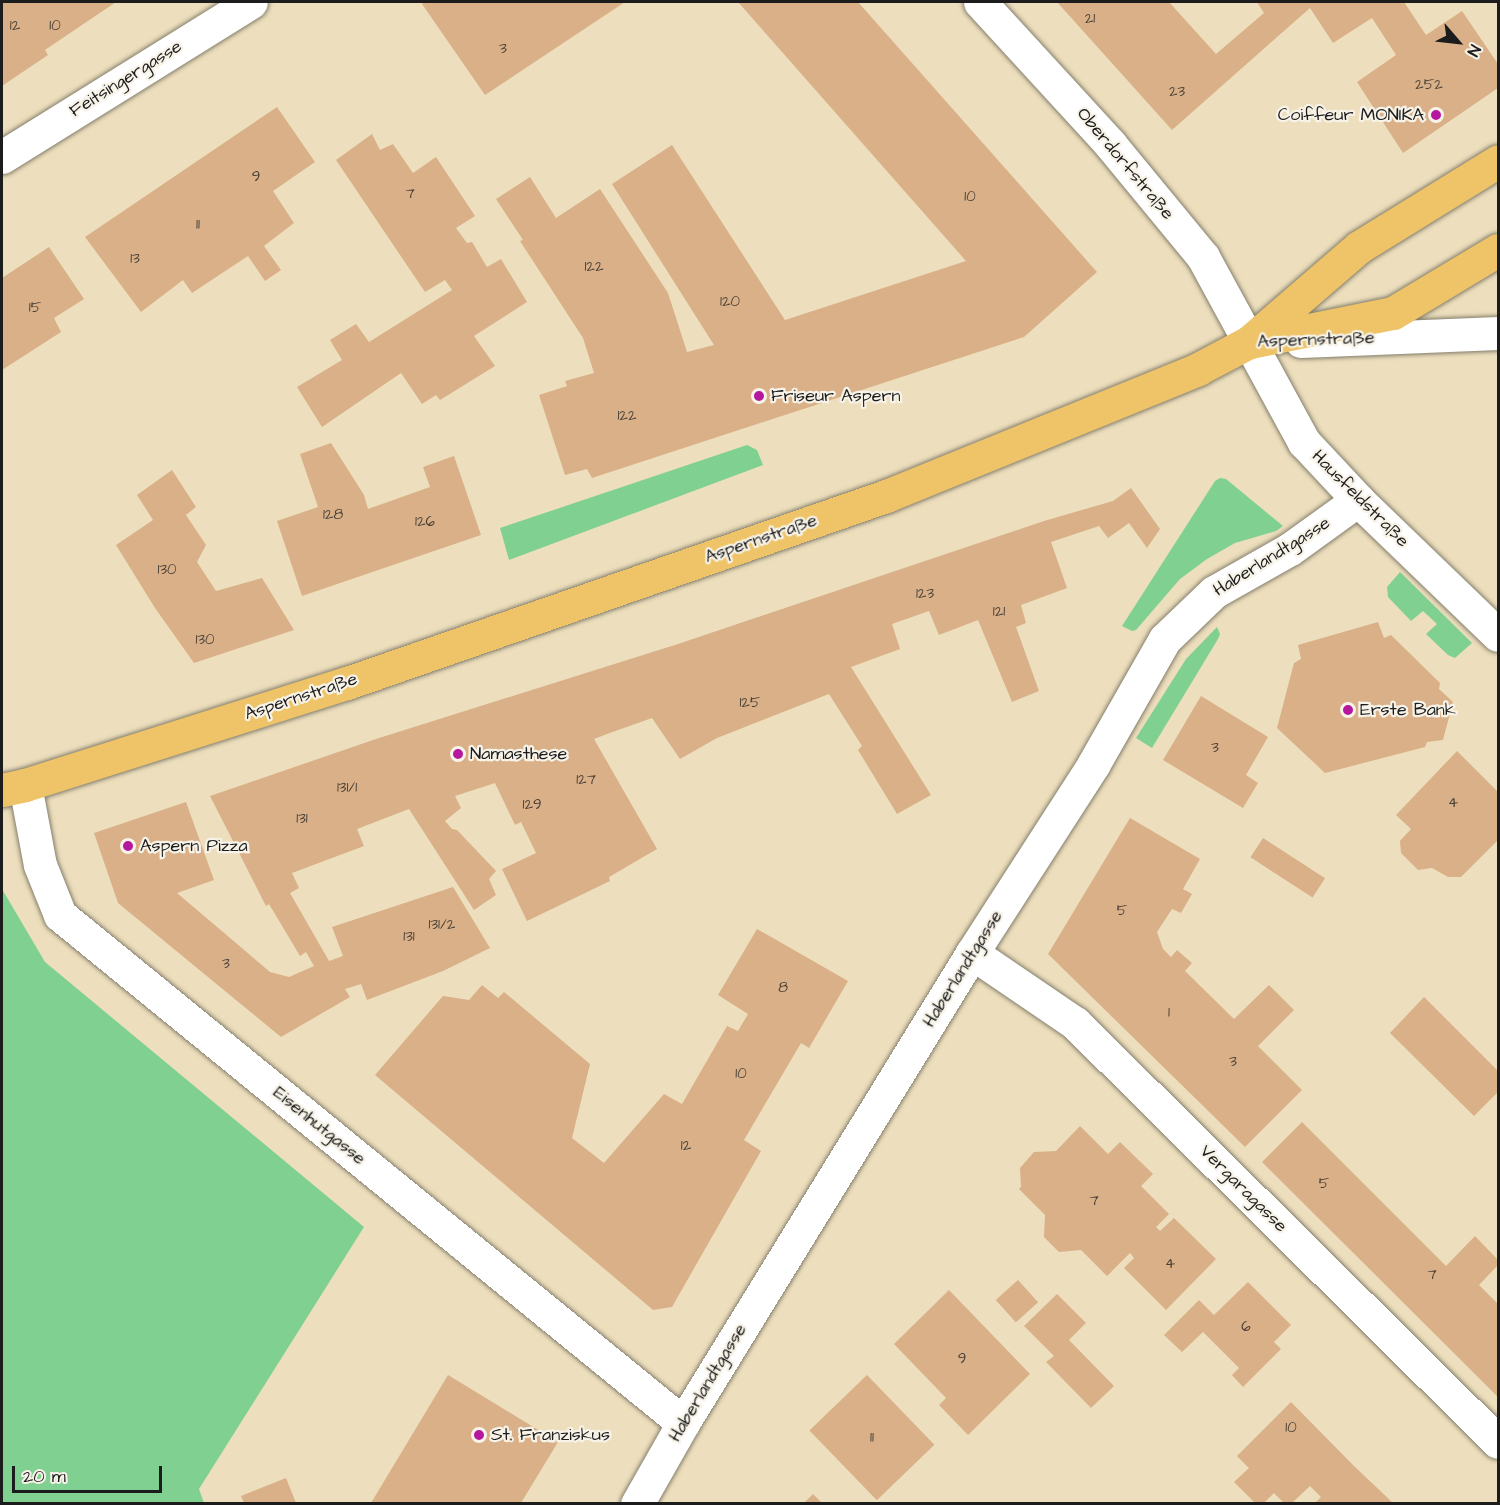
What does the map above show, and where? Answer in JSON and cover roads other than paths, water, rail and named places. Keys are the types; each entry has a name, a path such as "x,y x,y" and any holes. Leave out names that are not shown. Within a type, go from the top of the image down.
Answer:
{"main road":[{"path":"1249,342 1359,247 1498,161"},
{"path":"1249,342 1394,313 1498,249"},
{"name":"Aspernstraße","path":"13,787 347,683 886,496 1198,369 1249,342"}],"street":[{"name":"Feitsingergasse","path":"2,157 251,2"},
{"name":"Oberdorfstraße","path":"980,2 1110,144 1203,257 1249,342"},
{"name":"Aspernstraße","path":"1249,342 1498,333"},
{"name":"Hausfeldstraße","path":"1249,342 1304,442 1358,500 1498,635"},
{"name":"Haberlandtgasse","path":"637,1503 683,1423 972,953 1094,765 1165,639 1214,592 1290,549 1358,500"},
{"name":"Eisenhutgasse","path":"13,787 60,915 683,1423"},
{"name":"Vergaragasse","path":"972,953 1075,1023 1498,1442"}],"place":[{"name":"Coiffeur MONIKA","path":"1436,115"},
{"name":"Friseur Aspern","path":"759,396"},
{"name":"Erste Bank","path":"1348,710"},
{"name":"Namasthese","path":"458,754"},
{"name":"Aspern Pizza","path":"128,846"},
{"name":"St. Franziskus","path":"479,1435"}]}
